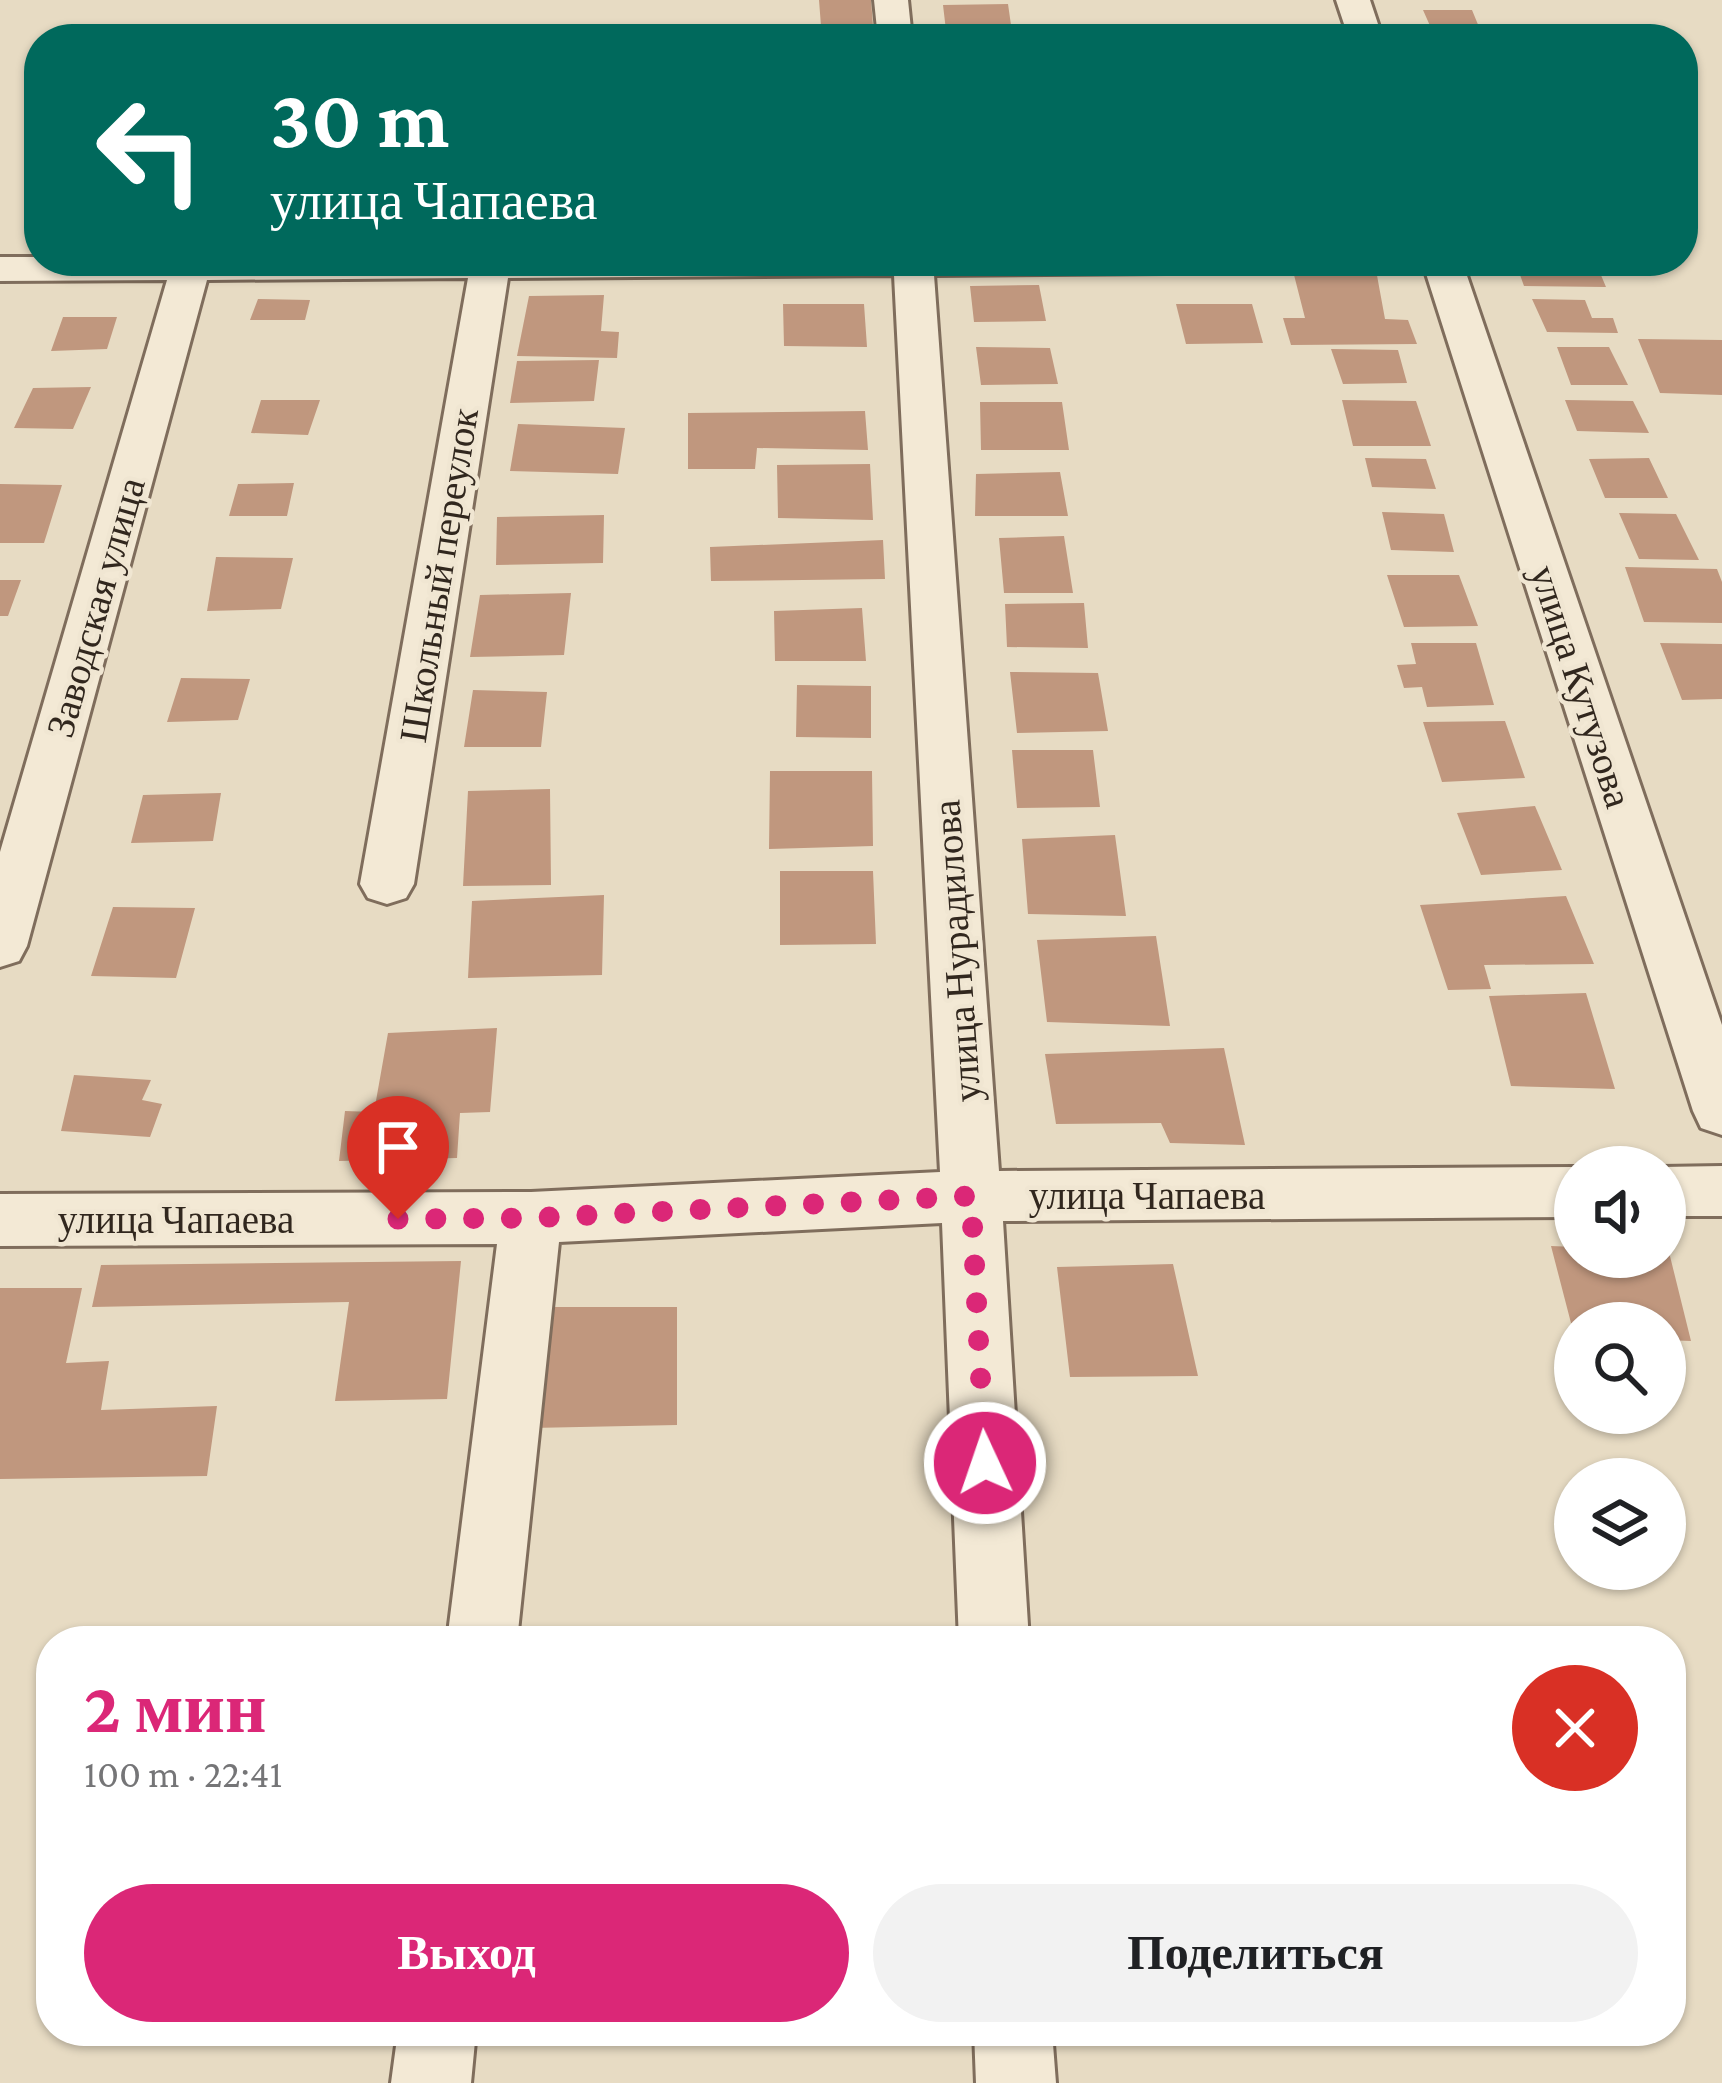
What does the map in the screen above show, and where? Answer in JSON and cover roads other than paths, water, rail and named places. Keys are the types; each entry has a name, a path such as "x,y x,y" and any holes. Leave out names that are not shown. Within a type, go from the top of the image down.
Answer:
{"street":[{"name":"Заводская улица","path":"0,946 188,276"},
{"name":"Школьный переулок","path":"387,884 488,276"},
{"name":"улица Нурадилова","path":"914,276 993,1626"},
{"name":"улица Кутузова","path":"1447,276 1722,1112"},
{"path":"1686,1191 1722,1190"},
{"name":"улица Чапаева","path":"0,1220 531,1218 971,1196 1554,1192"},
{"path":"484,1626 531,1218"},
{"path":"431,2083 435,2046"},
{"path":"1014,2046 1016,2083"}]}
